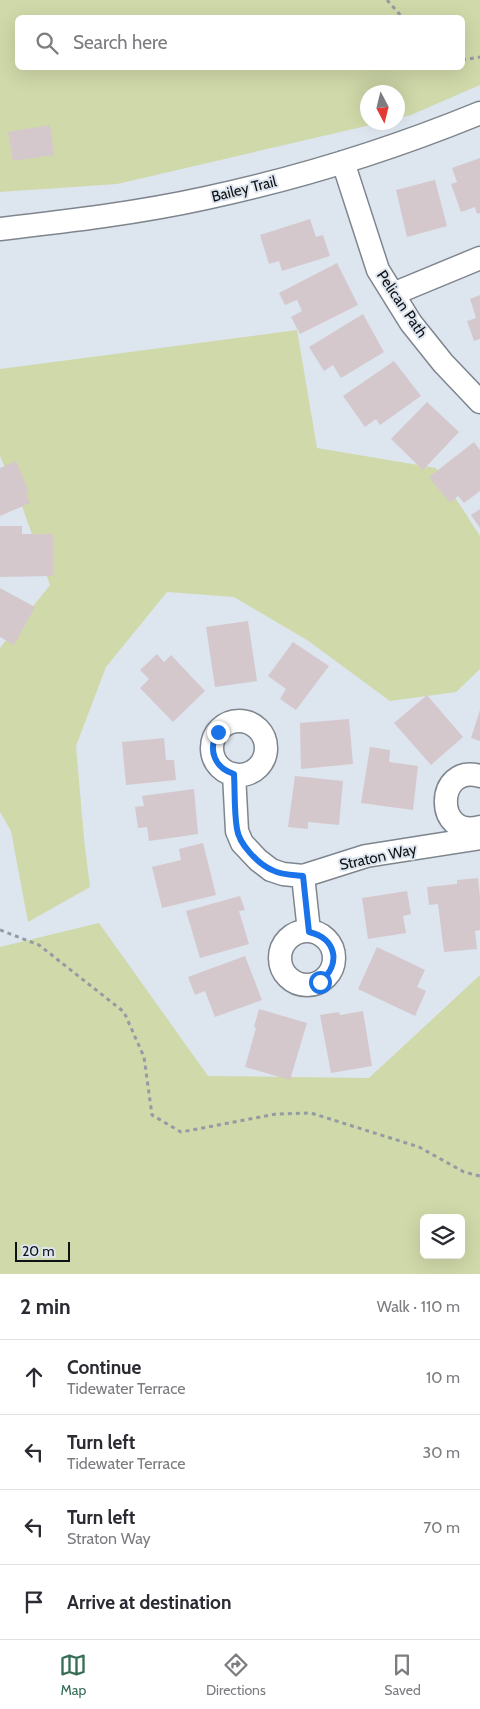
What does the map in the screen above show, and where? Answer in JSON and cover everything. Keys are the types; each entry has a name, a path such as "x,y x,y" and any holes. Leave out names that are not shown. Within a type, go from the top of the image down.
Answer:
{"street":[{"name":"Bailey Trail","path":"0,229 114,215 205,199 343,162 432,132 480,113"},
{"name":"Pelican Path","path":"343,162 378,270 411,323 443,363 480,402"},
{"path":"393,294 480,258"},
{"name":"Straton Way","path":"234,774 237,831 242,843 258,860 271,870 283,874 303,876 366,856 478,833"},
{"name":"Straton Way","path":"478,833 453,821 445,808 444,801 446,793 454,781 469,775 480,776"},
{"path":"303,876 309,932"}],"path":[{"path":"387,0 400,15"},
{"path":"465,60 480,57"},
{"path":"0,930 39,945 124,1012 144,1057 152,1114 181,1132 276,1114 311,1113 419,1147 464,1172 480,1176"}],"green space":[{"path":"0,0 480,0 480,85 405,116 405,85 360,85 360,127 117,184 0,192"},
{"path":"297,330 317,448 436,468 480,536 480,669 456,692 390,701 307,640 234,597 167,592 106,667 76,746 90,887 28,922 11,831 0,812 0,648 50,585 23,509 0,456 0,369"},
{"path":"99,923 208,1076 369,1078 480,975 480,1274 0,1274 0,947"}],"building":[{"path":"50,125 54,155 13,161 8,132"},
{"path":"480,158 480,213 477,214 475,207 461,212 451,184 457,182 452,168"},
{"path":"435,180 447,226 407,237 396,190"},
{"path":"310,219 316,237 323,235 330,256 282,271 279,261 269,264 260,235"},
{"path":"337,263 358,305 300,334 291,317 302,311 297,300 285,305 279,293"},
{"path":"480,295 480,339 474,341 467,321 476,318 470,299"},
{"path":"363,314 384,352 341,378 333,365 324,371 309,347"},
{"path":"394,361 421,396 380,425 376,419 365,427 343,396"},
{"path":"427,402 459,432 423,470 391,439"},
{"path":"474,442 480,450 480,491 464,503 458,496 450,503 429,477"},
{"path":"16,461 29,492 26,493 30,503 0,516 0,468"},
{"path":"480,509 480,528 471,515"},
{"path":"0,526 22,526 22,534 53,534 53,576 0,577"},
{"path":"0,588 35,607 14,645 0,637"},
{"path":"248,621 257,681 215,687 206,627"},
{"path":"293,642 329,666 296,710 280,699 286,689 268,676"},
{"path":"157,654 164,662 171,655 205,691 173,722 140,688 149,679 140,670"},
{"path":"427,695 463,737 431,765 394,723"},
{"path":"480,710 480,741 471,738"},
{"path":"349,719 353,764 301,769 300,723"},
{"path":"164,738 166,760 174,760 176,780 126,785 122,742"},
{"path":"370,747 390,750 389,762 418,766 413,810 361,803"},
{"path":"295,776 343,781 339,825 308,822 308,829 288,827"},
{"path":"194,789 198,834 149,841 147,827 138,828 135,807 144,806 142,796"},
{"path":"203,843 216,895 162,908 152,867 181,860 179,849"},
{"path":"478,878 480,930 475,931 477,949 444,952 438,904 429,905 427,887 457,884 457,880"},
{"path":"407,891 411,914 403,916 406,933 368,939 362,898"},
{"path":"240,896 245,910 239,911 249,944 200,958 186,911"},
{"path":"377,947 425,970 417,987 426,991 415,1016 358,989"},
{"path":"245,956 262,1000 215,1017 205,991 195,995 188,977"},
{"path":"259,1009 307,1023 290,1080 245,1067 256,1028 254,1027"},
{"path":"363,1011 372,1066 331,1073 320,1015 339,1012 340,1015"}],"route":[{"path":"218,732 213,744 214,758 222,769 234,774 237,831 242,843 258,860 271,870 283,874 303,876 309,932 323,937 328,942 334,956 330,971 320,982"}]}
